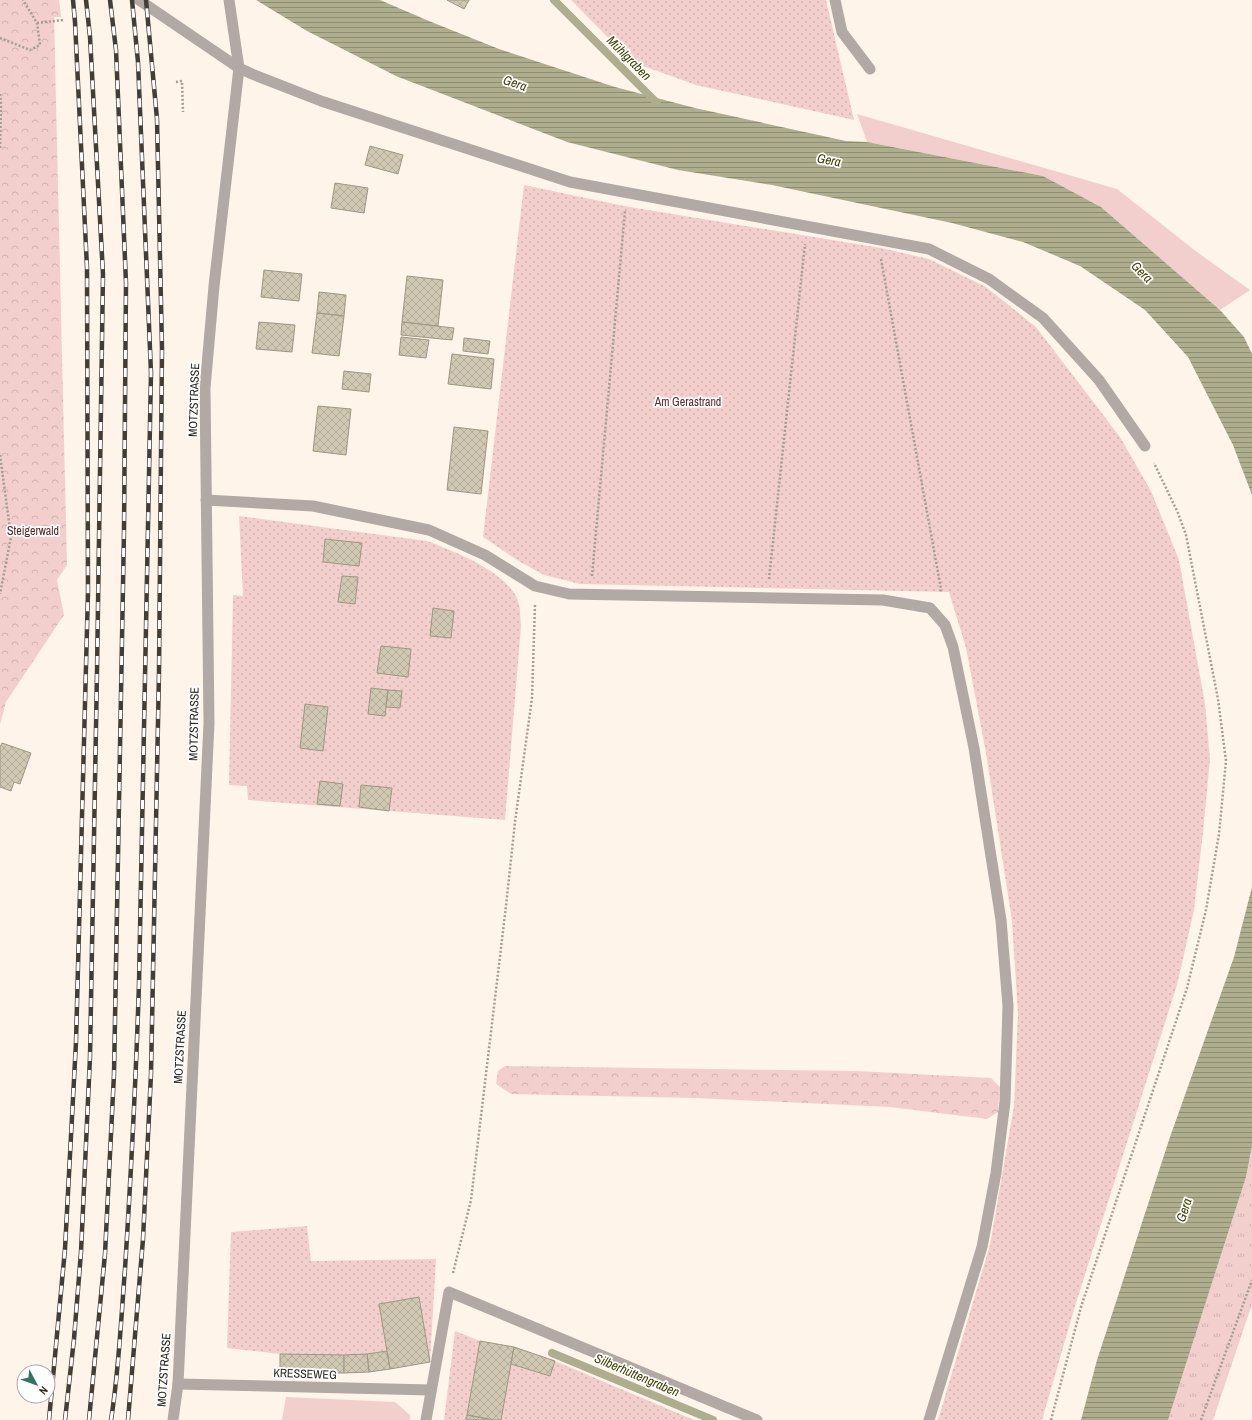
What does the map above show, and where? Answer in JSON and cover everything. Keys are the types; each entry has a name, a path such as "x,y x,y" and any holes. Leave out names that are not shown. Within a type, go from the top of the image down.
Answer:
{"street":[{"path":"139,0 239,68 252,74 321,101 570,182 929,248 988,279 1043,318 1099,380 1145,446"},
{"name":"MOTZSTRASSE","path":"173,1420 178,1384 208,723 206,380 214,286 239,68 232,29 229,0"},
{"path":"835,0 842,32 870,69"},
{"path":"206,500 312,506 428,530 485,555 535,586 570,594 884,600 930,608 946,625 953,647 974,748 1001,920 1008,1006 1005,1102 996,1173 982,1247 929,1420"},
{"path":"426,1420 449,1292 757,1420"},
{"name":"KRESSEWEG","path":"178,1384 431,1390"}],"path":[{"path":"0,38 30,50 40,45 37,23 22,0"},
{"path":"37,23 63,20"},
{"path":"176,82 182,81 183,112"},
{"path":"0,94 0,150"},
{"path":"590,595 627,192"},
{"path":"767,598 807,226"},
{"path":"878,239 879,252 942,589 930,608"},
{"path":"1051,1420 1081,1307 1187,988 1206,910 1219,834 1224,783 1226,761 1218,699 1186,535 1178,513 1145,446"},
{"path":"0,455 10,537 0,594"},
{"path":"449,1292 471,1200 506,906 514,822 532,698 535,586"},
{"path":"1201,1420 1252,1280"}],"green space":[{"name":"Steigerwald","path":"0,0 59,0 61,17 54,17 67,565 57,580 64,615 6,702 0,724"},
{"path":"571,0 826,0 854,120 696,85 632,62"},
{"path":"857,114 1117,189 1197,252 1250,290 1220,310 1101,207 1043,176 867,142"},
{"name":"Am Gerastrand","path":"524,185 624,206 881,248 929,259 986,287 1036,327 1120,437 1151,491 1179,560 1205,704 1210,759 1194,910 1177,985 1075,1306 1042,1420 938,1420 990,1245 1014,1106 1018,1014 1012,921 986,753 966,648 949,592 580,584 544,575 517,560 483,537"},
{"path":"239,516 427,541 477,563 501,579 510,588 518,601 521,626 505,820 248,800 247,786 229,785 233,595 243,596"},
{"path":"505,1066 857,1071 991,1078 1000,1087 998,1112 987,1119 890,1107 694,1098 511,1094 496,1084 498,1071"},
{"path":"1252,1146 1252,1304 1213,1420 1168,1420 1246,1177"},
{"path":"307,1226 311,1261 436,1259 430,1362 369,1372 280,1373 280,1354 227,1348 231,1232"},
{"path":"455,1331 480,1341 514,1347 555,1361 694,1420 444,1420"},
{"path":"286,1397 395,1402 410,1415 410,1420 282,1420"}],"water":[{"name":"Gera","path":"256,0 380,0 499,49 615,87 695,108 846,141 867,142 1043,176 1101,207 1220,310 1244,337 1252,354 1252,495 1233,445 1188,357 1145,310 1080,266 1023,242 952,223 772,185 678,170 567,142 396,76 307,31"},
{"name":"Gera","path":"1252,887 1252,1146 1246,1177 1168,1420 1081,1420 1097,1360 1170,1137 1234,957"}],"building":[{"path":"447,0 469,0 464,9"},
{"path":"370,146 403,155 398,174 365,165"},
{"path":"335,183 368,188 364,213 331,208"},
{"path":"264,270 302,274 299,301 261,297"},
{"path":"407,276 443,280 438,326 402,322"},
{"path":"319,292 346,295 344,316 317,313"},
{"path":"317,313 344,316 339,356 312,353"},
{"path":"259,322 295,325 292,352 256,349"},
{"path":"402,322 454,328 452,340 401,335"},
{"path":"401,337 429,340 426,358 399,355"},
{"path":"464,338 490,341 488,354 463,351"},
{"path":"452,354 494,359 491,389 448,384"},
{"path":"344,371 371,374 369,392 342,389"},
{"path":"318,406 351,409 346,455 313,451"},
{"path":"454,427 488,431 481,494 447,490"},
{"path":"325,539 362,543 359,566 323,562"},
{"path":"342,576 358,577 355,604 338,602"},
{"path":"433,608 454,611 451,638 430,636"},
{"path":"381,646 411,649 408,677 377,673"},
{"path":"371,688 388,690 385,716 368,714"},
{"path":"388,690 402,691 400,708 386,707"},
{"path":"305,704 328,707 323,751 300,748"},
{"path":"2,743 31,753 20,784 14,782 11,791 0,787 0,747"},
{"path":"320,781 343,784 340,806 317,804"},
{"path":"361,785 392,788 389,811 359,807"},
{"path":"419,1297 430,1362 390,1369 379,1304"},
{"path":"480,1341 514,1347 501,1420 467,1415"},
{"path":"514,1347 555,1361 550,1376 511,1364"},
{"path":"387,1351 390,1369 369,1372 367,1354"},
{"path":"280,1354 344,1355 344,1373 280,1373"},
{"path":"367,1354 369,1372 344,1373 344,1355"},
{"path":"467,1415 488,1419 488,1420 466,1420"}],"waterway":[{"name":"Mühlgraben","path":"554,0 657,103"},
{"name":"Silberhüttengraben","path":"552,1353 713,1420"}],"railway":[{"path":"49,1420 65,1249 76,1042 88,591 87,268 73,0"},
{"path":"65,1420 74,1339 81,1252 90,1057 103,274 90,37 86,0"},
{"path":"89,1420 105,1254 114,1074 124,531 126,283 116,50 110,0"},
{"path":"111,1420 118,1363 125,1269 138,1019 151,373 138,62 132,0"},
{"path":"128,1420 143,1239 151,1074 159,672 162,349 157,119 146,0"}]}
